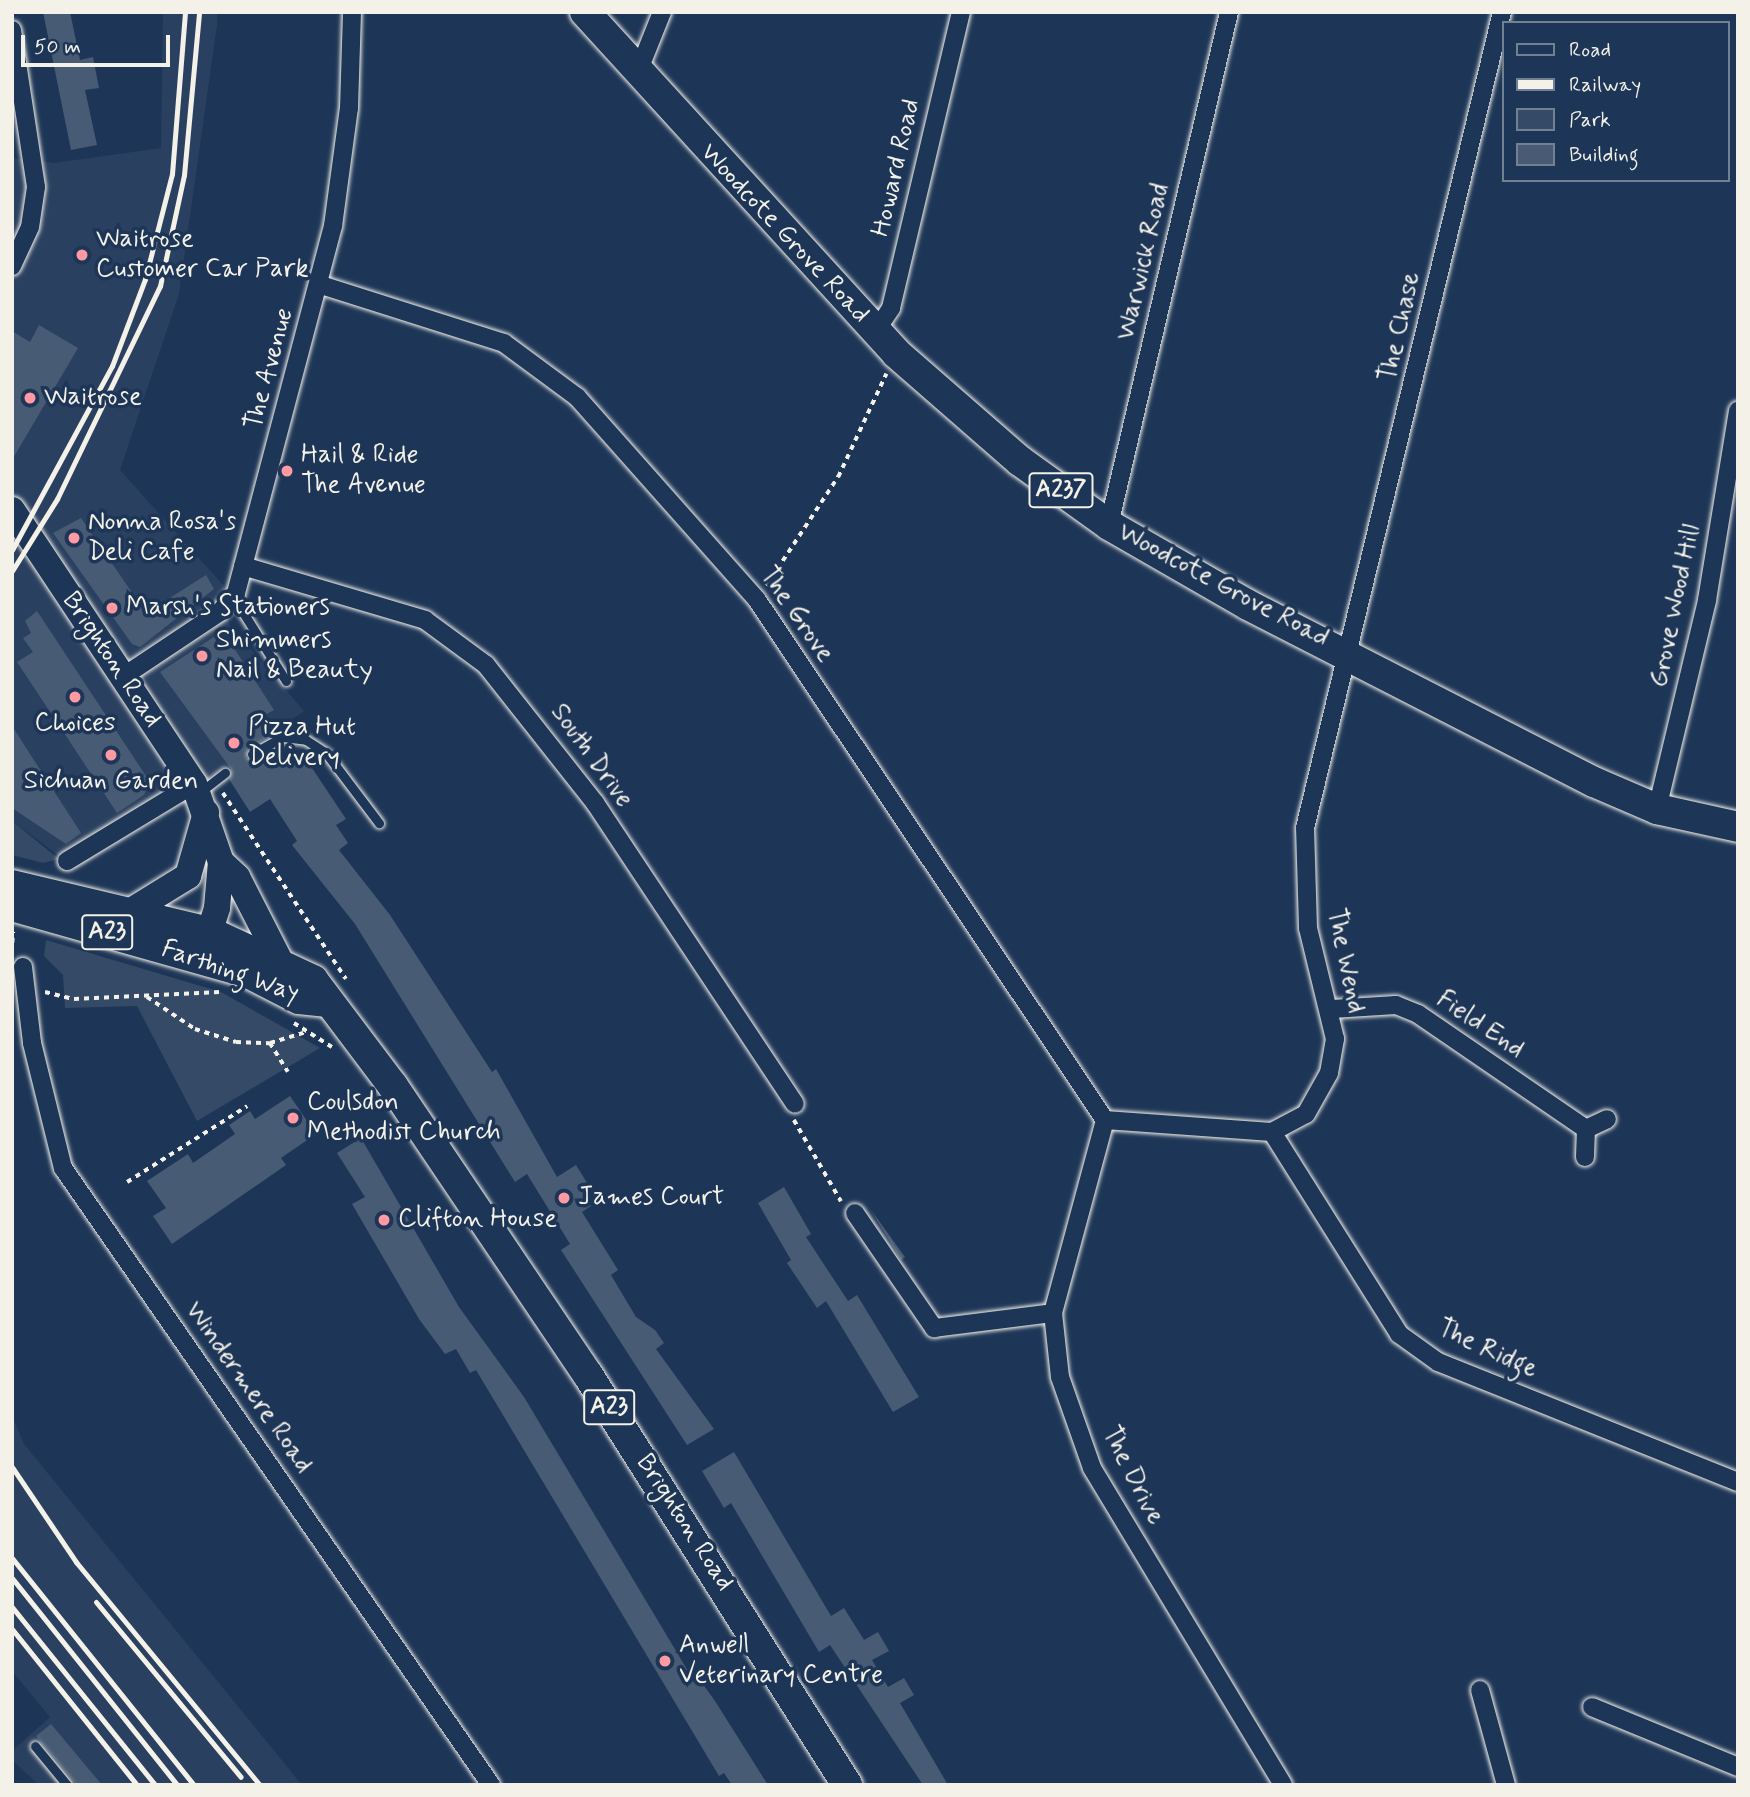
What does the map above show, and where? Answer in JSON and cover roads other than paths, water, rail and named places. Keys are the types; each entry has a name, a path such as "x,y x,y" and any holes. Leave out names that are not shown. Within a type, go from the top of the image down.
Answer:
{"main road":[{"name":"Woodcote Grove Road","path":"585,12 896,353 1020,461 1109,524 1248,605 1352,654 1657,809 1738,827"},
{"name":"Brighton Road","path":"12,510 121,678 201,794 221,862 205,945"},
{"path":"131,911 188,876 201,794"},
{"name":"Brighton Road","path":"221,862 237,877 279,959 338,992 393,1086 589,1375 847,1785"},
{"name":"Farthing Way","path":"12,885 131,911 205,945 299,999 338,992"},
{"name":"Farthing Way","path":"13,916 205,945"},
{"name":"A23","path":"205,945 279,959"}],"street":[{"name":"The Avenue","path":"234,598 321,285 342,167 352,12"},
{"path":"638,72 662,12"},
{"name":"Howard Road","path":"875,332 891,308 961,12"},
{"name":"Warwick Road","path":"1109,524 1229,12"},
{"name":"The Chase","path":"1352,654 1502,12"},
{"path":"12,30 36,187 30,227 12,266"},
{"name":"The Grove","path":"321,285 466,326 538,364 653,478 757,600 1105,1120"},
{"name":"Grove Wood Hill","path":"1657,809 1707,600 1738,411"},
{"name":"South Drive","path":"243,566 425,620 486,665 595,803 795,1104"},
{"path":"121,678 234,598"},
{"name":"The Wend","path":"1272,1132 1306,1114 1329,1073 1332,1009 1308,928 1305,828 1352,654"},
{"path":"67,860 201,794"},
{"name":"Windermere Road","path":"23,967 36,993 32,1043 63,1168 491,1785"},
{"name":"Field End","path":"1332,1009 1396,1005 1418,1014 1586,1129"},
{"path":"1585,1157 1586,1129 1607,1119"},
{"path":"1105,1120 1272,1132"},
{"name":"The Drive","path":"1105,1120 1053,1313 1060,1377 1092,1468 1283,1785"},
{"name":"The Ridge","path":"1272,1132 1399,1334 1438,1362 1738,1482"},
{"path":"855,1213 934,1328 1053,1313"},
{"path":"1480,1690 1506,1785"},
{"path":"1592,1707 1738,1767"},
{"path":"1735,1785 1738,1779"}],"lane":[{"path":"234,598 286,681"},
{"path":"252,754 283,737 306,740 326,753 379,823"},
{"path":"201,794 225,773"},
{"path":"35,1746 67,1785"}],"railway":[{"path":"12,550 112,366 145,279 172,174 185,12"},
{"path":"12,571 57,499 160,286 184,175 199,12"},
{"path":"12,1467 76,1562 260,1785"},
{"path":"12,1558 194,1785"},
{"path":"12,1578 177,1785"},
{"path":"96,1602 241,1777"},
{"path":"12,1607 155,1785"},
{"path":"12,1629 137,1785"}],"place":[{"name":"Waitrose Customer Car Park","path":"82,255"},
{"name":"Waitrose","path":"30,398"},
{"name":"Hail & Ride The Avenue","path":"287,471"},
{"name":"Nonna Rosa's Deli Cafe","path":"74,538"},
{"name":"Marsh's Stationers","path":"112,608"},
{"name":"Shimmers Nail & Beauty","path":"202,656"},
{"name":"Choices","path":"75,697"},
{"name":"Pizza Hut Delivery","path":"234,743"},
{"name":"Sichuan Garden","path":"111,755"},
{"name":"Coulsdon Methodist Church","path":"293,1118"},
{"name":"James Court","path":"564,1198"},
{"name":"Clifton House","path":"384,1220"},
{"name":"Anwell Veterinary Centre","path":"665,1661"}]}
